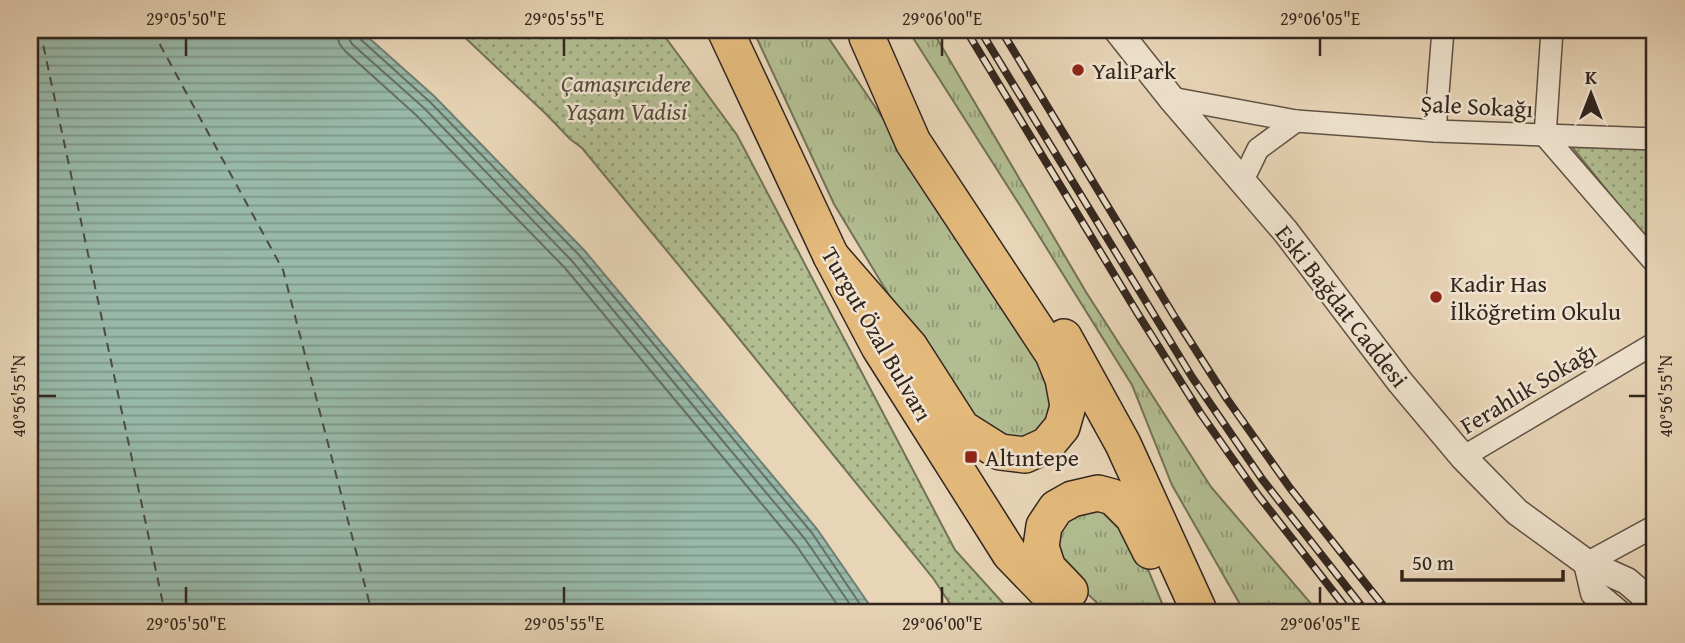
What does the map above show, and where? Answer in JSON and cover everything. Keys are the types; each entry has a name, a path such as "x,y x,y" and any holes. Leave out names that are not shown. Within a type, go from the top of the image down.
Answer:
{"highway":[{"name":"Turgut Özal Bulvarı","path":"725,30 831,256 879,347 1010,554 1067,613"},
{"path":"831,256 909,347 962,428 1000,452 1026,455 1047,445 1062,427 1068,407 1063,379 1053,354 913,142 865,33"},
{"path":"865,33 1059,328 1087,376 1123,444 1200,613"},
{"path":"1090,613 1048,568 1041,547 1044,526 1056,508 1072,499 1098,493 1113,497 1133,517 1182,613"}],"street":[{"name":"Eski Bağdat Caddesi","path":"1117,30 1171,98 1286,232 1400,382 1463,457 1517,512 1587,563 1627,581 1655,605"},
{"path":"1435,131 1443,30"},
{"path":"1552,30 1545,136 1655,263"},
{"name":"Şale Sokağı","path":"1171,98 1296,121 1435,131 1655,139"},
{"path":"1242,182 1258,149 1296,121"},
{"name":"Ferahlık Sokağı","path":"1463,457 1655,343"},
{"path":"1618,613 1594,593 1587,563 1655,526"}],"green space":[{"name":"Çamaşırcıdere Yaşam Vadisi","path":"457,30 660,30 737,135 955,550 1012,613 956,613 933,578 582,148"},
{"path":"753,30 823,30 1046,359 1056,410 1032,440 1007,441 954,403 834,204"},
{"path":"908,30 932,30 1086,292 1211,487 1319,613 1245,613 1172,485 1132,385"},
{"path":"1572,147 1655,149 1655,246 1639,230"},
{"path":"1094,508 1114,514 1136,540 1166,613 1108,613 1064,572 1053,541 1059,522"}],"water":[{"path":"30,30 360,30 434,96 584,250 817,529 875,613 30,613"}],"ferry route":[{"path":"40,30 165,613"},
{"path":"152,30 283,270 372,613"}],"railway":[{"path":"966,30 1201,414 1258,495 1350,613"},
{"path":"980,30 1192,377 1262,479 1367,613"},
{"path":"1001,30 1227,399 1290,488 1389,613"}],"place":[{"name":"YalıPark","path":"1078,70"},
{"name":"Kadir Has İlköğretim Okulu","path":"1436,297"},
{"name":"Altıntepe","path":"971,457"}]}
